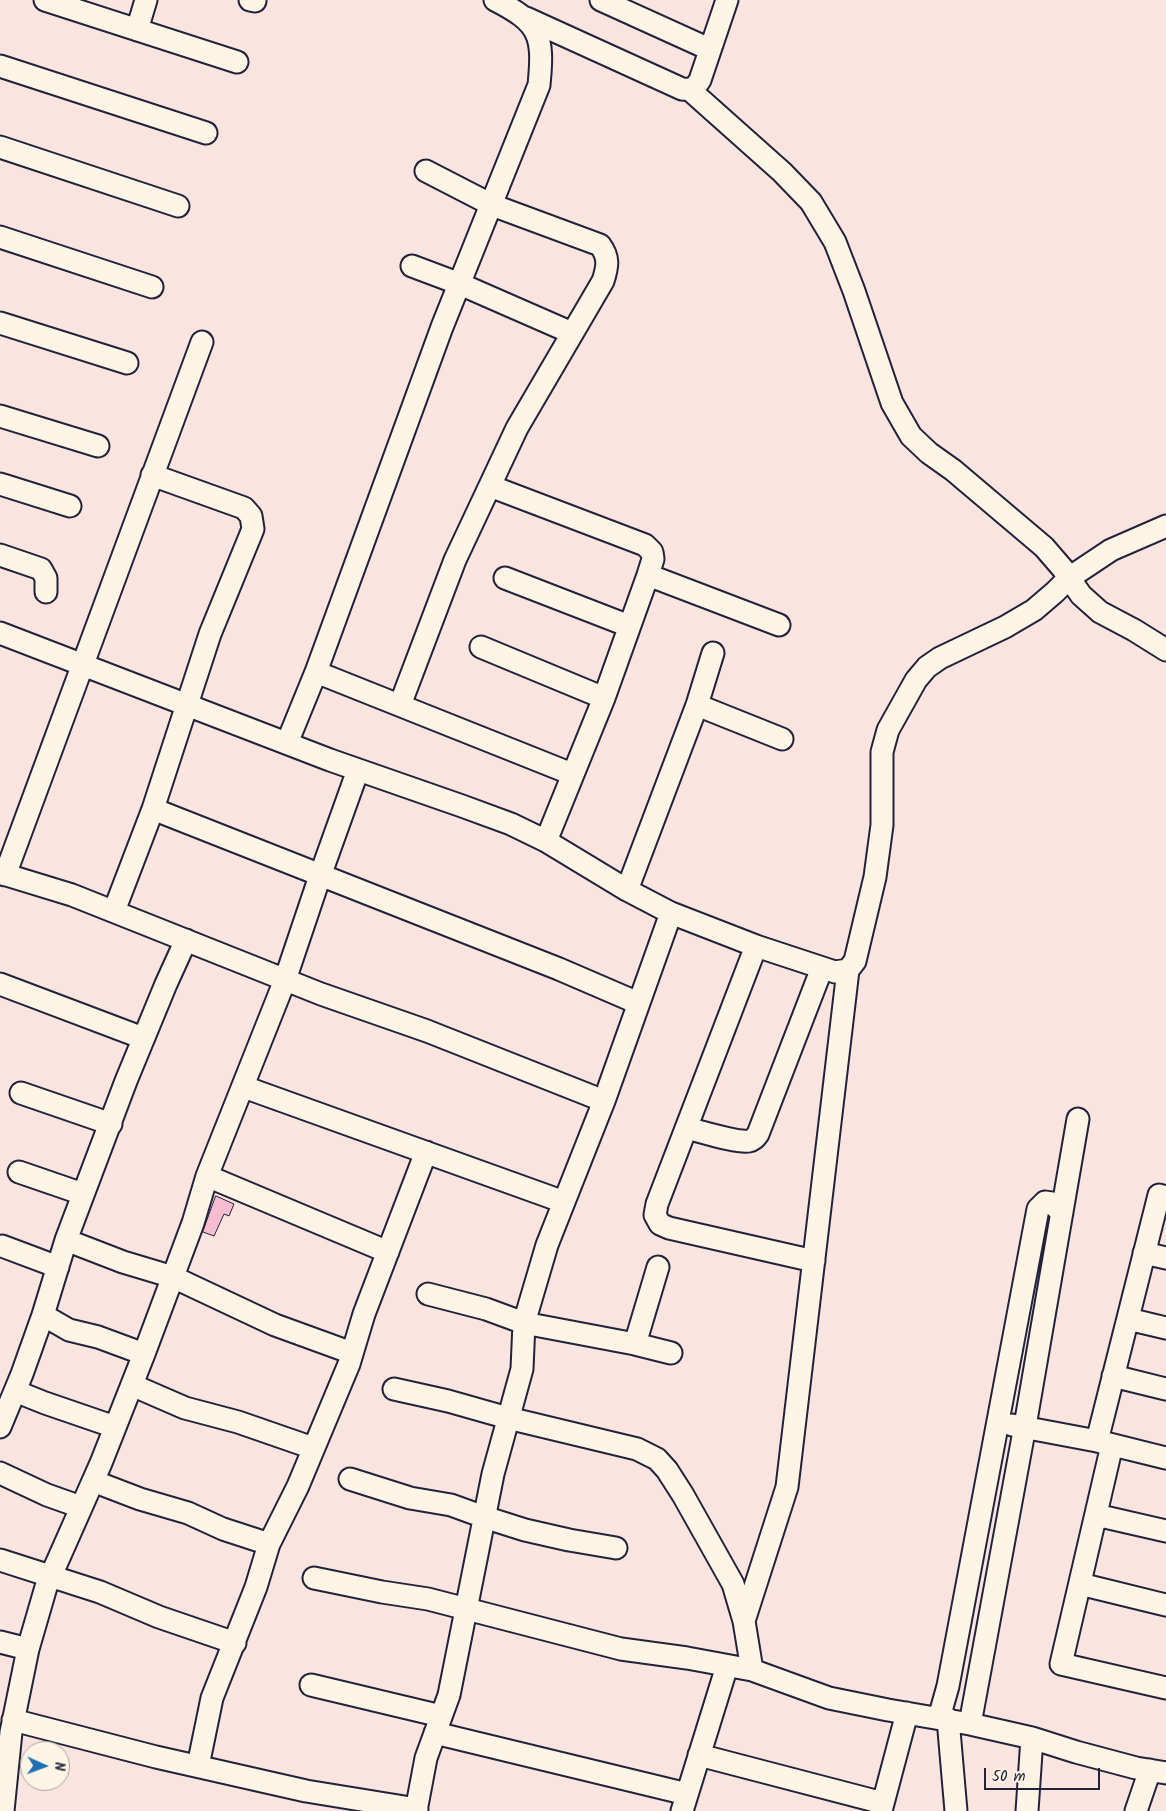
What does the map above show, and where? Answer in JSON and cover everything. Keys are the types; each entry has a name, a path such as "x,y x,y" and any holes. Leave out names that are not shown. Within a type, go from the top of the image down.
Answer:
{"street":[{"path":"45,0 237,62"},
{"path":"137,30 146,0"},
{"path":"495,0 526,18 682,90 690,90 700,80 727,0"},
{"path":"601,0 634,7 709,49"},
{"path":"287,744 360,556 403,434 460,284 539,85 542,56 537,35 526,18"},
{"path":"0,66 206,133"},
{"path":"690,90 782,172 811,202 834,242 854,291 892,403 911,436 929,453 953,470 1037,540 1081,595 1100,612 1166,650"},
{"path":"0,147 178,206"},
{"path":"400,705 455,560 517,428 604,281 608,267 606,253 600,245 492,205 426,171"},
{"path":"0,237 152,287"},
{"path":"412,266 460,284 572,333"},
{"path":"0,323 127,363"},
{"path":"202,342 2,874 72,895 321,994 436,1035 604,1101"},
{"path":"0,416 98,446"},
{"path":"114,911 153,809 210,634 253,528 251,516 244,508 152,476"},
{"path":"0,484 70,506"},
{"path":"490,486 645,546 652,552 653,559 648,575 604,698 572,774 560,811 546,841"},
{"path":"744,1621 788,1487 848,970 855,961 875,877 882,825 882,752 888,730 916,680 927,667 940,658 1005,627 1034,610 1069,578 1110,550 1166,526"},
{"path":"0,555 41,569 46,578 46,592"},
{"path":"648,575 779,625"},
{"path":"505,578 629,626"},
{"path":"0,634 187,704 287,744 511,824 546,841 627,890 671,913 756,946 822,968 835,972 848,970"},
{"path":"481,647 604,698"},
{"path":"627,890 697,705 714,652"},
{"path":"316,672 572,774"},
{"path":"697,705 782,739"},
{"path":"3,1811 8,1728 46,1587 93,1481 144,1354 208,1176 285,980 358,770"},
{"path":"153,809 559,969 638,1003"},
{"path":"8,1728 98,1742 306,1791 417,1810 426,1758 449,1695 493,1474 522,1369 524,1323 547,1245 604,1101 671,913"},
{"path":"0,1427 43,1315 66,1240 83,1194 143,1038 186,940"},
{"path":"756,946 657,1204 655,1215 660,1224 669,1228 814,1261"},
{"path":"686,1128 738,1140 748,1141 754,1139 758,1134 822,968"},
{"path":"0,984 143,1038"},
{"path":"244,1087 564,1202"},
{"path":"20,1094 110,1124"},
{"path":"970,1724 1025,1426 1078,1119"},
{"path":"198,1766 212,1698 256,1587 269,1544 298,1486 352,1353 364,1314 426,1152"},
{"path":"19,1172 83,1194"},
{"path":"208,1176 388,1252"},
{"path":"1166,1197 1159,1195 1113,1376 1096,1514 1061,1664 1166,1688"},
{"path":"956,1811 944,1718 948,1686 1038,1209 1045,1202 1052,1203 1062,1213"},
{"path":"66,1240 123,1262 173,1277 275,1325 352,1353"},
{"path":"2,1246 58,1267"},
{"path":"1144,1253 1166,1258"},
{"path":"635,1344 658,1267"},
{"path":"428,1294 486,1309 524,1323 635,1344 671,1353"},
{"path":"43,1315 69,1330 98,1337 144,1354"},
{"path":"1128,1319 1166,1328"},
{"path":"1113,1376 1166,1389"},
{"path":"132,1385 185,1408 238,1422 313,1448"},
{"path":"394,1389 637,1449 658,1459 683,1495 733,1584 744,1621 752,1670"},
{"path":"15,1390 45,1403 115,1427"},
{"path":"997,1422 1025,1426 1166,1458"},
{"path":"0,1473 47,1495 81,1507"},
{"path":"350,1479 410,1498 451,1505 484,1517 568,1540 616,1548"},
{"path":"93,1481 140,1499 188,1513 223,1530 269,1544"},
{"path":"1096,1514 1166,1531"},
{"path":"0,1560 100,1592 159,1617 235,1643"},
{"path":"314,1578 428,1599 621,1649 687,1658 752,1670 829,1698 944,1718 1032,1738 1076,1752 1158,1771 1136,1811"},
{"path":"1080,1584 1166,1605"},
{"path":"0,1642 28,1649"},
{"path":"311,1685 685,1802 727,1666"},
{"path":"699,1755 882,1807 907,1713"},
{"path":"1027,1811 1032,1738"}],"building":[{"path":"216,1196 234,1204 229,1216 224,1214 214,1236 203,1232"}]}
